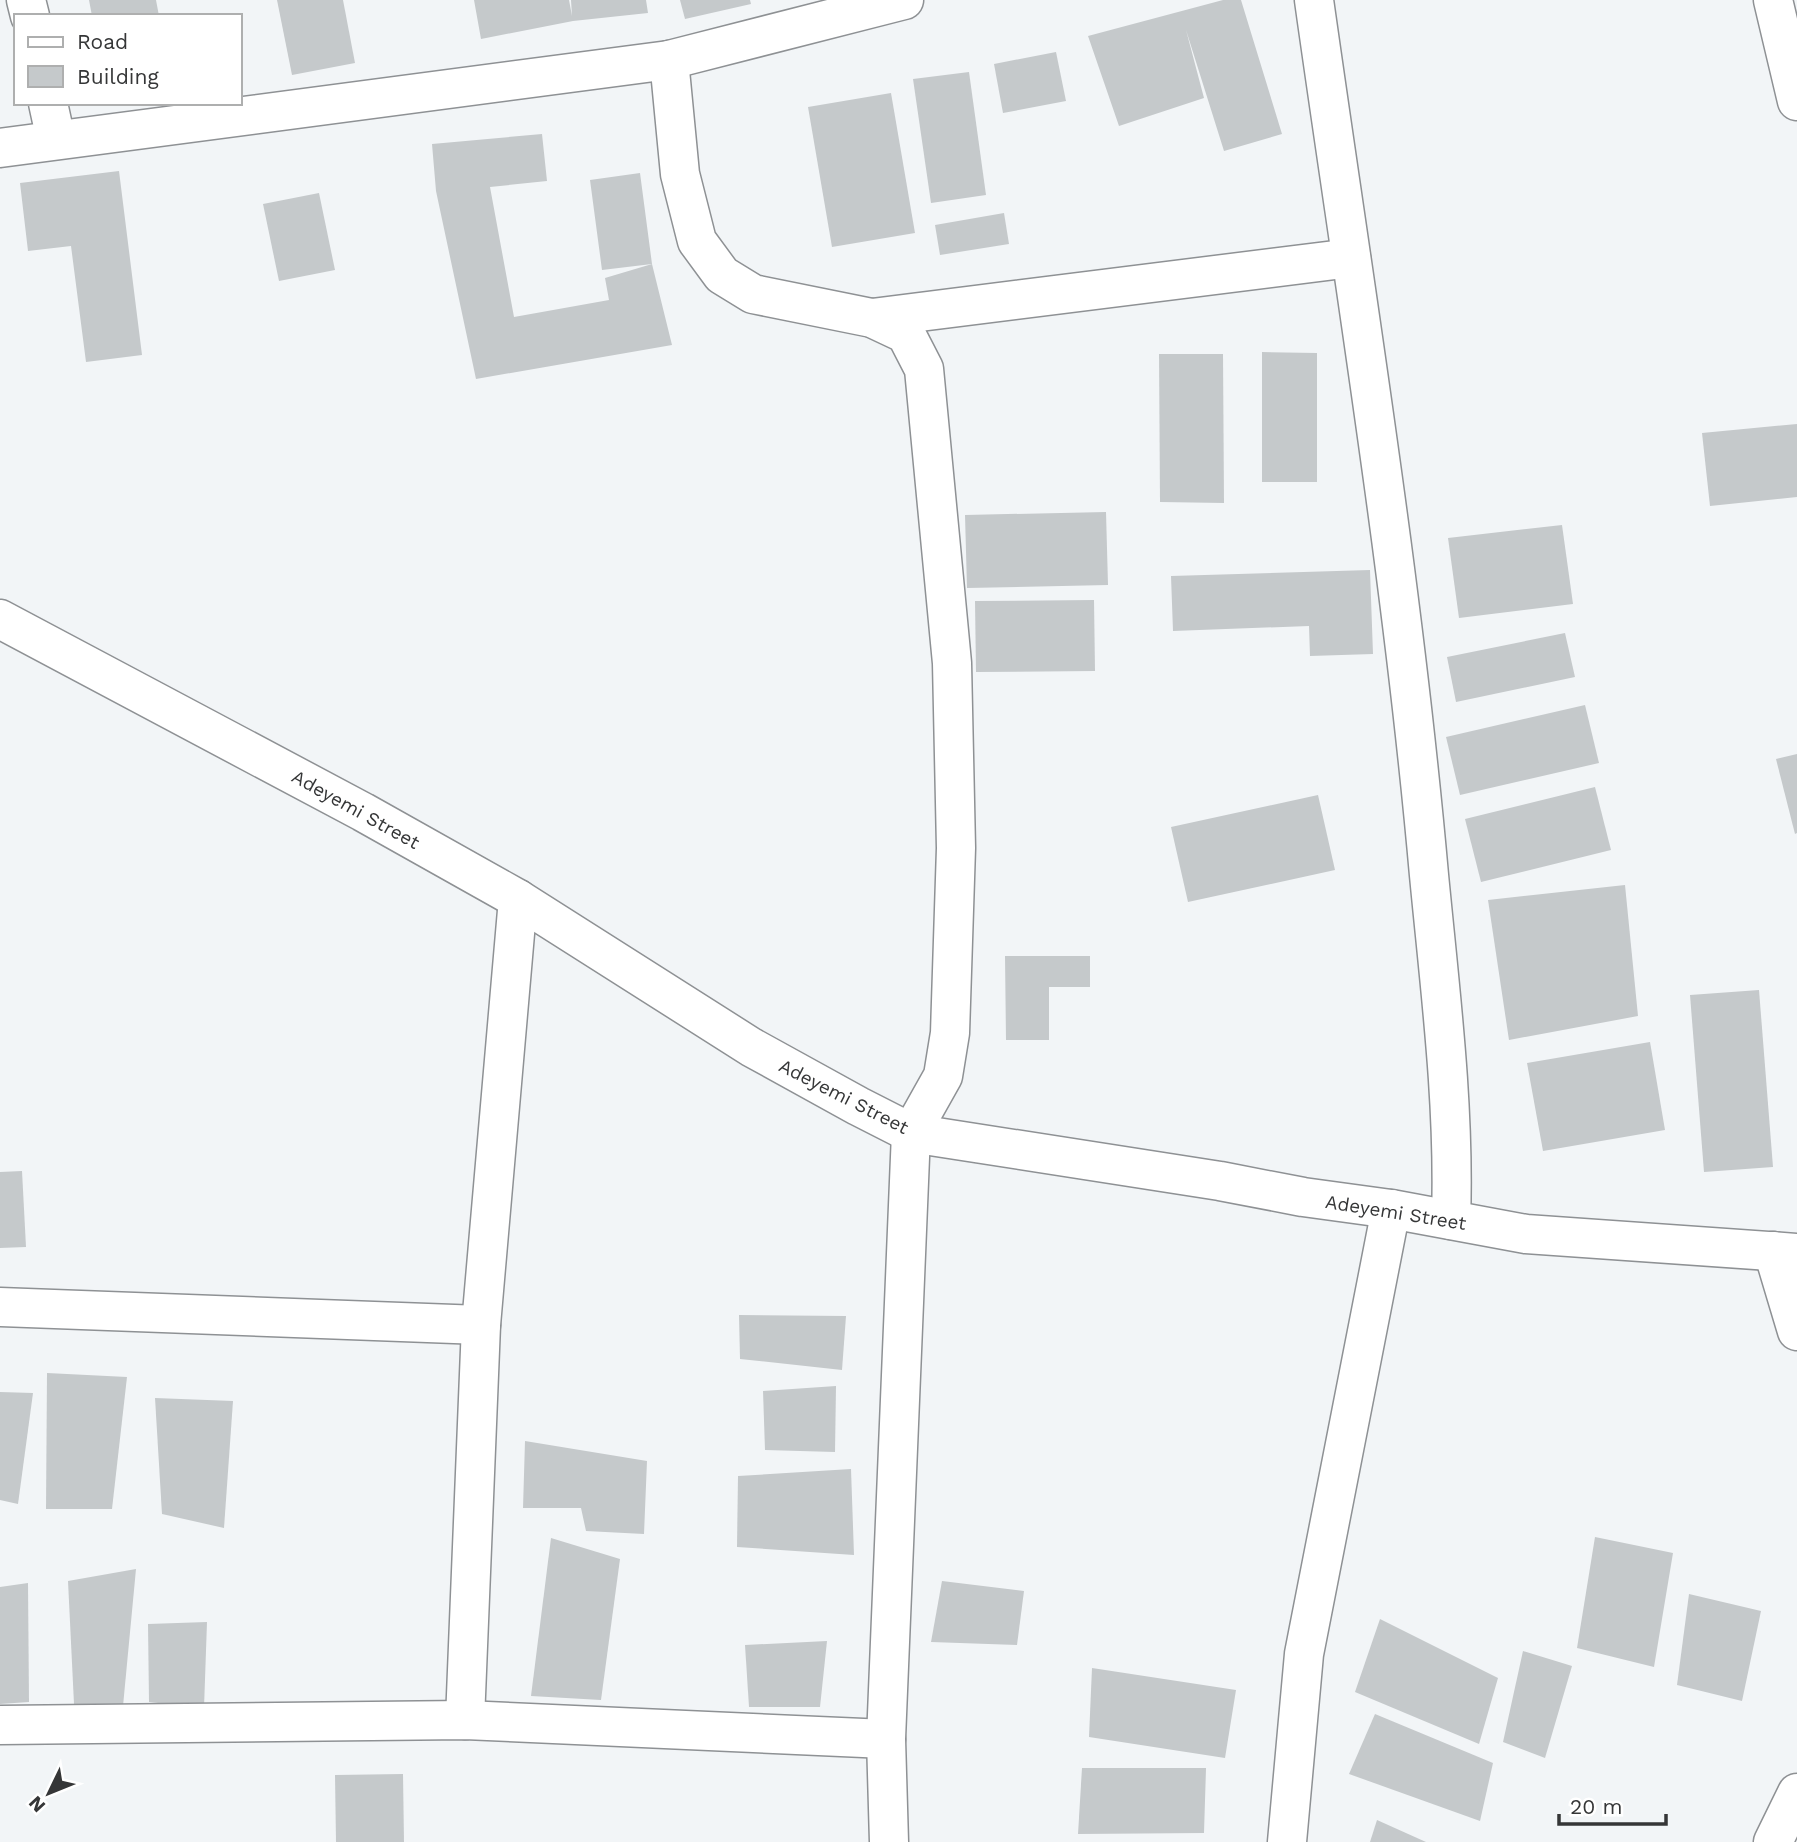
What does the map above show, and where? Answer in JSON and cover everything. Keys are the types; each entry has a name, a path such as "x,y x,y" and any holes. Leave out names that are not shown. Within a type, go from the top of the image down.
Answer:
{"street":[{"path":"0,148 669,60 904,0"},
{"path":"1314,0 1394,556 1424,821 1452,1146 1451,1220"},
{"path":"1773,0 1797,101"},
{"path":"669,60 680,174 697,241 722,275 753,294 872,318 906,334 924,369 952,663 956,848 950,1033 943,1076 911,1133 886,1739 889,1842"},
{"path":"48,105 56,140"},
{"path":"872,318 1351,258"},
{"name":"Adeyemi Street","path":"0,619 363,812 518,899 751,1047 911,1133 1391,1209 1526,1234 1785,1252"},
{"path":"465,1720 481,1325 518,899"},
{"path":"1287,1842 1304,1654 1391,1209"},
{"path":"1785,1252 1797,1331"},
{"path":"0,1307 481,1325"},
{"path":"0,1725 465,1720 886,1739"},
{"path":"1773,1842 1797,1793"}],"building":[{"path":"89,0 156,0 159,14 92,14"},
{"path":"277,0 343,0 355,63 292,75"},
{"path":"474,0 569,0 572,16 571,0 646,0 648,13 573,21 481,39"},
{"path":"680,0 750,0 751,4 685,19"},
{"path":"1223,0 1241,0 1282,134 1224,151 1186,30 1204,98 1119,126 1088,36"},
{"path":"1056,52 1066,101 1003,113 994,64"},
{"path":"969,72 986,195 931,203 913,79"},
{"path":"891,93 915,233 832,247 808,107"},
{"path":"542,134 547,181 490,187 514,317 609,300 605,278 652,264 672,345 476,379 436,191 432,144"},
{"path":"119,171 142,355 86,362 71,246 28,251 20,183"},
{"path":"640,173 652,264 602,270 590,180"},
{"path":"319,193 335,270 279,281 263,204"},
{"path":"1004,213 1009,244 940,255 935,225"},
{"path":"1262,352 1317,353 1317,482 1262,482"},
{"path":"1159,354 1223,354 1224,503 1160,502"},
{"path":"1797,424 1797,497 1710,506 1702,433"},
{"path":"1106,512 1108,585 967,588 965,515"},
{"path":"1562,525 1573,604 1459,618 1448,538"},
{"path":"1370,570 1373,654 1310,656 1309,626 1173,631 1171,576"},
{"path":"1094,600 1095,671 976,672 975,601"},
{"path":"1565,633 1575,677 1456,702 1447,657"},
{"path":"1585,705 1599,763 1460,795 1446,737"},
{"path":"1797,754 1797,833 1795,834 1776,759"},
{"path":"1595,787 1611,850 1481,882 1465,819"},
{"path":"1318,795 1335,870 1188,902 1171,827"},
{"path":"1625,885 1638,1016 1509,1040 1488,900"},
{"path":"1005,956 1090,956 1090,987 1049,987 1049,1040 1006,1040"},
{"path":"1759,990 1773,1167 1704,1172 1690,995"},
{"path":"1650,1042 1665,1130 1543,1151 1527,1063"},
{"path":"22,1171 26,1247 0,1248 0,1172"},
{"path":"739,1315 846,1316 842,1370 740,1359"},
{"path":"47,1373 127,1377 112,1509 46,1509"},
{"path":"836,1386 835,1452 765,1450 763,1391"},
{"path":"0,1392 33,1393 18,1504 0,1500"},
{"path":"155,1398 233,1401 224,1528 162,1514"},
{"path":"525,1441 647,1461 644,1534 586,1531 581,1508 523,1508"},
{"path":"851,1469 854,1555 737,1547 738,1476"},
{"path":"1595,1537 1673,1553 1654,1667 1577,1648"},
{"path":"551,1538 620,1559 601,1700 531,1696"},
{"path":"136,1569 123,1706 74,1704 68,1581"},
{"path":"942,1581 1024,1591 1017,1645 931,1642"},
{"path":"28,1583 29,1702 0,1704 0,1587"},
{"path":"1689,1594 1761,1611 1742,1701 1677,1685"},
{"path":"1380,1619 1498,1678 1479,1744 1355,1692"},
{"path":"207,1622 204,1708 149,1702 148,1624"},
{"path":"827,1641 820,1707 749,1707 745,1645"},
{"path":"1523,1651 1572,1666 1545,1758 1503,1742"},
{"path":"1092,1668 1236,1690 1225,1758 1089,1737"},
{"path":"1375,1714 1493,1763 1480,1821 1349,1774"},
{"path":"1082,1768 1206,1768 1204,1833 1078,1834"},
{"path":"403,1774 404,1842 336,1842 335,1775"},
{"path":"1377,1820 1426,1842 1370,1842"}]}
